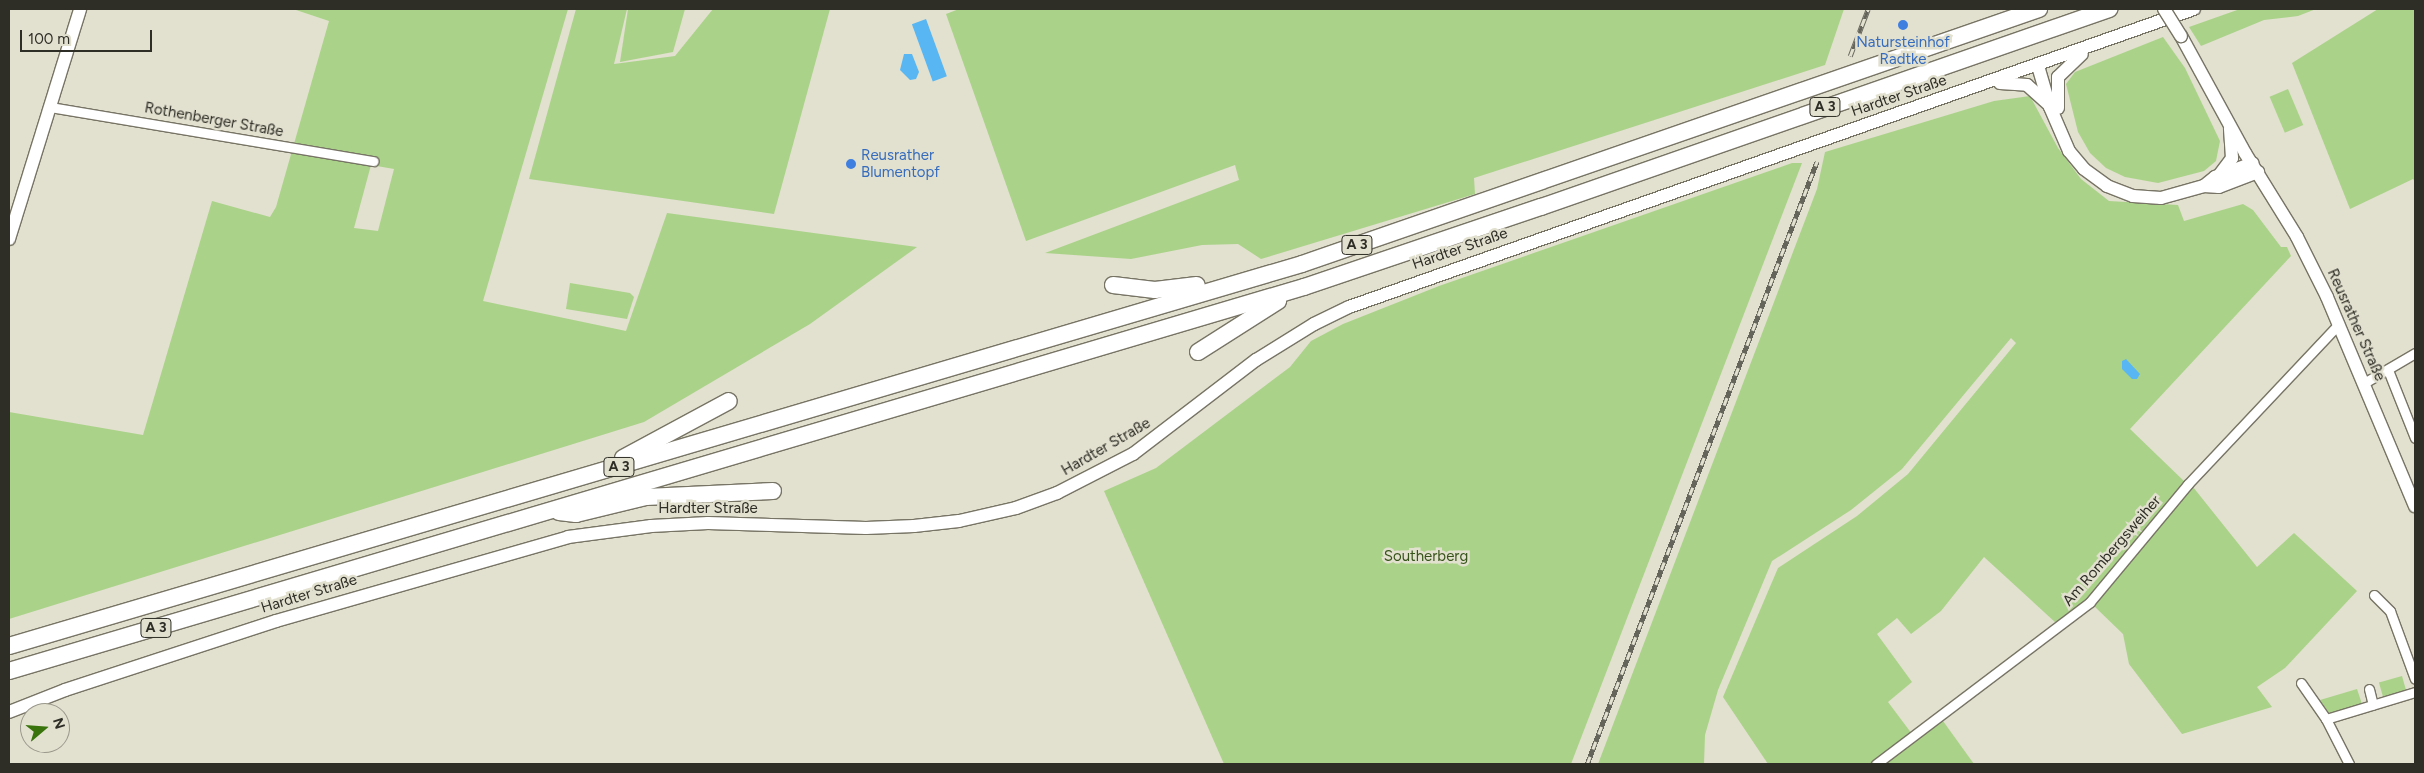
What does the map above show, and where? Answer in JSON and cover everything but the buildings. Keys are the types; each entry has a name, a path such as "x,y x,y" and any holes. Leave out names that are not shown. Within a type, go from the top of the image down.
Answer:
{"highway":[{"name":"A 3","path":"9,646 1302,264 2039,9"},
{"name":"A 3","path":"9,671 1304,287 1541,208 2109,9"},
{"path":"1113,285 1156,290 1207,282 1228,285"},
{"path":"1198,352 1240,322 1304,287"},
{"path":"574,480 652,444 729,401"},
{"path":"550,510 576,514 646,497 773,491"}],"main road":[{"path":"9,239 80,9"},
{"name":"Reusrather Straße","path":"2164,9 2301,246 2339,324 2415,506"},
{"name":"Hardter Straße","path":"9,712 94,680 276,621 568,538 651,526 708,523 866,528 914,526 959,521 1016,508 1064,490 1133,454 1256,360 1314,324 1350,307 2038,66 2194,9"},
{"path":"2070,151 2056,98 2058,77 2066,66 2100,44"},
{"path":"2038,66 2050,107 2070,151 2092,176 2133,196 2161,198 2204,186 2219,176 2232,158 2230,126"},
{"path":"1980,85 2027,85 2050,107"},
{"path":"2219,176 2255,168"},
{"path":"2204,186 2219,187 2255,168"}],"street":[{"name":"Rothenberger Straße","path":"50,107 374,162"},
{"name":"Am Rombergsweiher","path":"1876,764 2090,602 2188,484 2339,324"},
{"path":"2364,383 2415,353"},
{"path":"2388,370 2415,438"},
{"path":"2374,595 2390,610 2415,679"},
{"path":"2301,684 2326,719 2349,764"},
{"path":"2369,689 2374,705"},
{"path":"2326,719 2415,692"}],"green space":[{"path":"293,9 568,9 483,301 626,331 667,213 917,247 810,324 644,422 9,619 9,412 143,435 212,201 270,217 276,207 329,21","holes":["371,165 394,169 378,231 354,228"]},
{"path":"576,9 627,9 614,64 675,56 713,9 830,9 774,214 529,179"},
{"path":"628,9 685,9 673,52 620,62"},
{"path":"959,9 1844,9 1825,65 1474,178 1475,194 1261,259 1238,244 1202,245 1131,259 1045,253 1239,180 1235,165 1026,241 946,14"},
{"path":"2240,9 2316,9 2298,16 2264,20 2201,46 2189,27"},
{"path":"2378,9 2415,9 2415,182 2413,179 2350,209 2292,63"},
{"path":"2163,37 2185,68 2220,141 2216,161 2204,171 2158,183 2125,177 2106,168 2090,153 2078,132 2066,84 2075,72"},
{"path":"2288,89 2303,125 2285,133 2270,97"},
{"path":"2030,96 2058,148 2081,179 2109,201 2178,205 2184,221 2243,204 2253,210 2281,247 2287,247 2291,256 2130,429 2186,483 2088,598 2056,623 1984,557 1941,611 1911,634 1897,618 1877,634 1912,682 1888,702 1912,734 1870,764 1768,764 1723,697 1778,568 1857,516 1908,474 2016,343 2011,338 1902,469 1851,510 1772,561 1718,690 1705,735 1704,764 1598,764 1817,189 1825,152 1994,101"},
{"name":"Southerberg","path":"1792,163 1802,163 1571,764 1224,764 1104,491 1156,468 1290,367 1311,341 1343,324 1439,286"},
{"path":"570,283 630,293 634,297 627,319 566,309"},
{"path":"2193,487 2257,567 2294,533 2357,591 2285,668 2257,687 2272,707 2182,734 2129,664 2123,634 2094,606"},
{"path":"2402,676 2406,690 2383,697 2379,683"},
{"path":"2357,689 2362,704 2329,713 2320,700"},
{"path":"1943,721 1974,764 1882,764"}],"water":[{"path":"926,19 947,76 933,81 912,24"},
{"path":"904,54 912,54 919,72 916,79 910,80 900,70"},
{"path":"2126,359 2140,374 2137,379 2132,379 2122,369 2122,361"}],"railway":[{"path":"1850,56 1868,9"},
{"path":"1587,764 1817,161"}],"place":[{"name":"Natursteinhof Radtke","path":"1903,25"},
{"name":"Reusrather Blumentopf","path":"851,164"}]}
